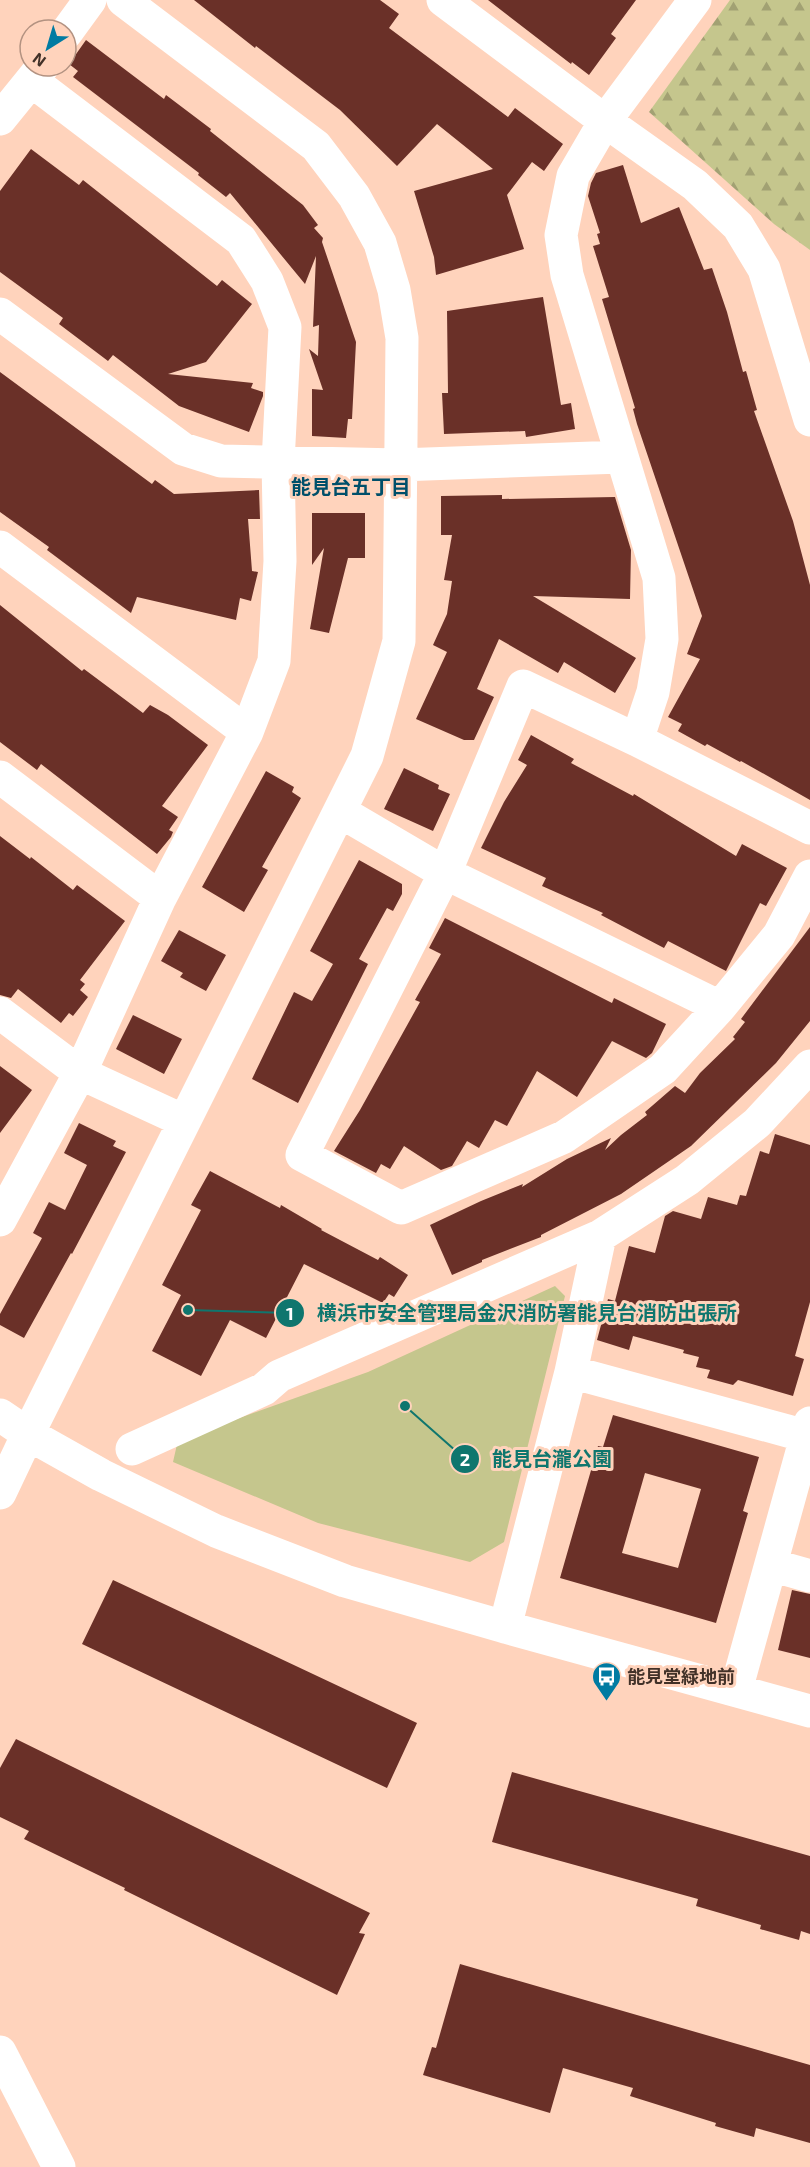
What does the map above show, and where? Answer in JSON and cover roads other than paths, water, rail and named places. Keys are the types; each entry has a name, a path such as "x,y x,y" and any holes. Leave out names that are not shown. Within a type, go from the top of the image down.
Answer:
{"street":[{"path":"77,18 90,0"},
{"path":"0,1493 184,1121 341,812 367,756 399,641 402,338 394,290 380,243 354,196 316,146 123,0"},
{"path":"443,0 605,121 695,184 738,226 764,268 810,420"},
{"path":"637,740 653,692 662,639 659,578 567,275 561,235 573,176 605,121 695,0"},
{"path":"0,119 34,78"},
{"path":"0,1220 80,1073 160,898 247,732 274,661 280,561 278,462 285,327 267,281 241,240 42,78"},
{"path":"0,314 183,449 221,461 399,465 621,457"},
{"path":"0,547 247,732"},
{"path":"810,828 637,740 523,686 445,873 302,1155 400,1208 564,1137 663,1069 720,1007 779,935 810,876"},
{"path":"0,777 160,898"},
{"path":"341,812 445,873 720,1007"},
{"path":"0,1013 80,1073 184,1121"},
{"path":"132,1449 264,1389 279,1376 600,1236 687,1180 740,1138 810,1066"},
{"path":"505,1627 571,1372 600,1236"},
{"path":"571,1372 808,1429 736,1690"},
{"path":"0,1415 28,1434 101,1475 216,1531 345,1581 810,1711"},
{"path":"771,1565 810,1576"},
{"path":"0,2052 58,2167"}],"place":[{"name":"横浜市安全管理局金沢消防署能見台消防出張所","path":"188,1310"},
{"name":"能見台瀧公園","path":"405,1406"},
{"name":"能見堂緑地前","path":"606,1702"}],"district":[{"name":"能見台五丁目","path":"351,486"}]}
